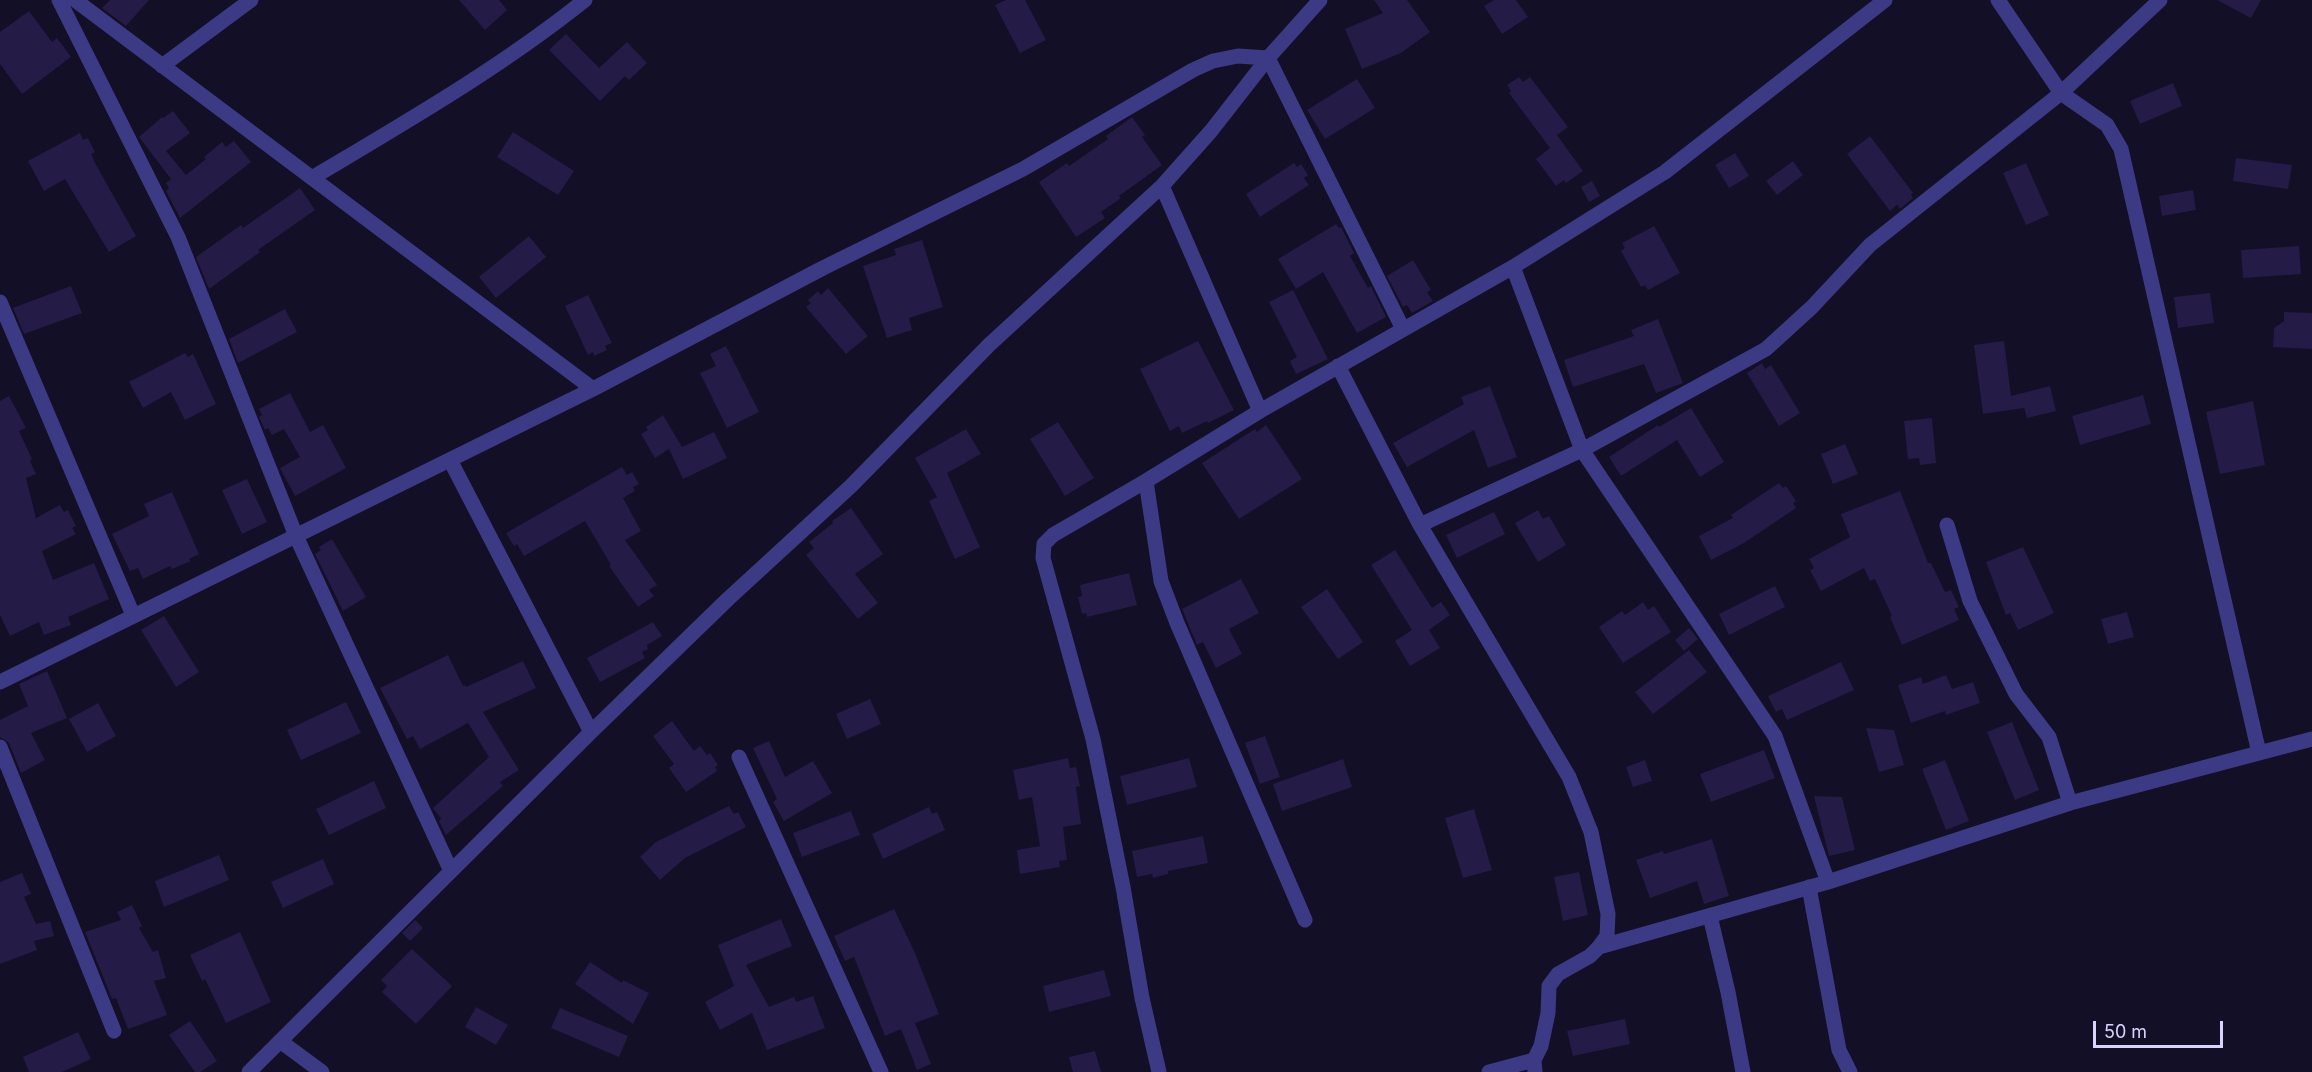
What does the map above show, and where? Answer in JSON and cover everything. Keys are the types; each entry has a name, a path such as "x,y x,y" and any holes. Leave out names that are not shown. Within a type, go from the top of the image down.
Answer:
{"street":[{"path":"59,0 178,237 296,536 452,871"},
{"path":"75,0 593,389"},
{"path":"162,66 251,0"},
{"path":"312,178 465,87 541,35 585,0"},
{"path":"249,1072 591,732 728,599 851,486 989,345 1162,186 1211,132 1268,58 1320,0"},
{"path":"1159,1072 1142,998 1123,887 1093,739 1043,558 1044,544 1053,535 1260,411 1513,267 1665,172 1885,0"},
{"path":"1998,0 2061,93 2107,125 2121,149 2259,753"},
{"path":"1420,525 1582,450 1766,349 1812,307 1870,246 2061,93 2160,0"},
{"path":"0,682 593,389 823,268 1023,169 1193,70 1213,61 1238,56 1268,58"},
{"path":"1268,58 1403,329"},
{"path":"1162,186 1260,411"},
{"path":"1513,267 1582,450 1775,736 1828,882"},
{"path":"0,302 133,615"},
{"path":"1338,366 1420,525 1569,777 1591,832 1606,903 1606,936 1590,956 1558,974 1549,986 1548,1013 1534,1066 1489,1072"},
{"path":"450,460 591,732"},
{"path":"1146,481 1161,581 1305,920"},
{"path":"1947,525 1970,602 2016,694 2049,737 2070,803"},
{"path":"1599,947 1828,882 2070,803 2312,739"},
{"path":"0,747 114,1030"},
{"path":"739,758 881,1072"},
{"path":"1809,887 1839,1050 1850,1072"},
{"path":"1710,916 1728,992 1743,1072"},
{"path":"280,1041 322,1072"}],"building":[{"path":"110,0 149,0 126,26 102,8"},
{"path":"459,0 499,0 507,10 485,30"},
{"path":"1006,0 1025,0 1046,40 1020,53 995,5"},
{"path":"1374,0 1407,0 1430,32 1401,53 1362,69 1345,29 1383,13"},
{"path":"1494,0 1516,0 1528,17 1502,34 1484,6"},
{"path":"2217,0 2261,0 2251,18"},
{"path":"29,11 52,42 57,38 71,57 22,94 0,64 0,32"},
{"path":"566,34 599,68 627,42 647,63 629,80 625,76 600,101 549,50"},
{"path":"1519,77 1523,82 1530,77 1568,127 1557,135 1583,171 1566,183 1564,180 1556,186 1536,159 1550,148 1509,93 1511,91 1507,85"},
{"path":"1357,79 1375,108 1325,139 1307,110"},
{"path":"2173,83 2182,106 2140,124 2130,101"},
{"path":"173,111 190,133 166,151 186,175 222,142 226,147 234,141 251,162 180,218 166,191 169,188 166,183 171,179 139,137 162,117"},
{"path":"1132,117 1145,135 1142,137 1162,165 1101,212 1105,218 1076,237 1039,182 1067,163 1069,166 1108,139 1106,136"},
{"path":"513,132 574,171 558,195 497,157"},
{"path":"80,133 83,140 88,138 95,152 91,154 95,163 136,236 109,252 65,179 44,191 28,161"},
{"path":"1870,136 1913,193 1911,195 1913,198 1900,209 1897,205 1890,211 1847,154"},
{"path":"1735,153 1749,176 1729,188 1715,165"},
{"path":"2236,158 2292,165 2288,189 2233,181"},
{"path":"1793,161 1803,175 1777,195 1766,181"},
{"path":"1294,163 1297,167 1301,164 1308,175 1304,178 1309,185 1260,217 1246,194"},
{"path":"2026,163 2049,215 2026,225 2003,173"},
{"path":"1592,181 1600,196 1589,202 1581,187"},
{"path":"300,188 315,210 258,250 260,252 209,289 196,257 241,225 243,228"},
{"path":"2193,190 2196,210 2162,216 2159,196"},
{"path":"1336,224 1339,228 1341,227 1354,253 1350,256 1368,288 1371,286 1386,317 1357,333 1323,272 1296,289 1278,259"},
{"path":"1654,226 1680,273 1648,290 1645,285 1641,287 1621,251 1625,248 1622,243"},
{"path":"529,236 546,257 496,298 479,277"},
{"path":"922,240 943,307 909,318 912,330 887,338 863,266 896,255 894,249"},
{"path":"2299,246 2301,274 2243,278 2241,250"},
{"path":"1413,260 1431,290 1427,292 1433,301 1412,313 1407,305 1403,307 1387,276"},
{"path":"71,286 82,313 24,334 13,308"},
{"path":"828,288 868,336 846,354 806,307 811,303 808,300 818,291 821,295"},
{"path":"1293,290 1328,359 1296,374 1290,361 1297,357 1269,302"},
{"path":"2210,293 2214,323 2178,328 2174,297"},
{"path":"588,295 612,343 605,346 607,350 594,356 593,352 588,355 565,306"},
{"path":"285,309 297,332 238,363 229,339"},
{"path":"2284,312 2312,313 2312,349 2273,347 2274,328 2284,321"},
{"path":"1658,319 1683,383 1656,393 1644,364 1573,387 1564,360 1634,336 1631,330"},
{"path":"1198,341 1234,410 1182,433 1179,426 1170,431 1140,369"},
{"path":"2004,341 2011,396 2050,386 2056,411 2027,418 2024,408 1983,414 1974,345"},
{"path":"726,346 759,412 727,428 700,373 716,366 710,354"},
{"path":"185,353 188,357 193,354 216,404 185,420 171,392 143,408 129,382"},
{"path":"1762,363 1765,369 1771,365 1800,413 1779,426 1747,373"},
{"path":"1490,386 1517,457 1488,468 1474,430 1407,467 1393,443 1464,404 1461,397"},
{"path":"290,393 310,432 323,425 346,468 295,496 280,468 300,457 284,429 272,435 268,428 265,430 259,417 262,415 259,409"},
{"path":"2143,395 2151,424 2080,445 2072,416"},
{"path":"9,396 26,428 19,431 36,474 26,478 36,518 60,505 64,512 68,510 76,526 72,528 76,534 42,551 53,580 94,563 109,599 68,617 71,625 44,635 39,622 10,636 0,615 0,401"},
{"path":"2253,401 2265,465 2220,474 2206,412"},
{"path":"1691,408 1724,462 1700,477 1677,440 1621,476 1609,457 1658,425 1659,427"},
{"path":"663,415 682,447 714,432 727,458 683,479 669,449 655,458 641,434 648,430 646,427"},
{"path":"1932,418 1936,463 1920,465 1919,458 1908,459 1904,421"},
{"path":"1058,422 1094,478 1065,496 1030,439"},
{"path":"1266,425 1302,479 1239,519 1202,463 1255,429 1257,432"},
{"path":"966,429 981,454 947,473 980,547 955,559 929,501 937,497 915,458"},
{"path":"1845,444 1858,474 1833,484 1821,454"},
{"path":"622,467 627,475 632,472 639,484 633,487 635,491 623,498 641,531 625,540 657,585 649,590 654,596 638,607 609,566 611,565 585,521 524,556 517,544 514,546 506,533"},
{"path":"247,479 267,522 242,534 222,490"},
{"path":"1779,483 1783,488 1786,486 1796,501 1793,503 1796,508 1744,543 1711,560 1699,536 1733,518 1731,515"},
{"path":"1900,491 1928,563 1931,563 1945,592 1951,590 1959,607 1954,609 1959,620 1902,645 1875,579 1870,581 1864,568 1821,591 1810,570 1814,568 1809,559 1850,537 1841,514"},
{"path":"172,492 199,554 189,559 191,561 172,569 170,566 143,579 138,568 130,571 112,534 149,516 144,504"},
{"path":"851,508 883,554 855,574 878,603 858,619 806,555 814,548 809,542 833,523 832,521"},
{"path":"1538,510 1543,519 1549,516 1566,545 1538,562 1515,523"},
{"path":"1494,512 1505,534 1457,558 1446,535"},
{"path":"332,539 366,597 343,611 315,554 321,550 319,547"},
{"path":"2023,547 2054,613 2018,630 2010,613 2006,615 1986,562"},
{"path":"1395,550 1432,608 1441,602 1450,615 1429,630 1440,648 1410,666 1395,641 1412,630 1371,565"},
{"path":"1129,573 1137,605 1087,617 1086,613 1082,614 1078,597 1082,596 1080,585"},
{"path":"1241,579 1259,613 1229,629 1242,654 1216,668 1203,642 1197,645 1182,609"},
{"path":"1775,586 1785,607 1729,635 1719,614"},
{"path":"1327,589 1363,642 1338,659 1301,607"},
{"path":"1643,602 1648,610 1654,606 1671,632 1623,663 1599,627 1622,611 1625,615"},
{"path":"2127,612 2134,637 2108,644 2101,619"},
{"path":"164,616 199,672 176,687 141,630"},
{"path":"653,622 662,636 647,645 648,649 642,652 645,658 600,682 587,658"},
{"path":"1689,628 1698,639 1684,651 1675,640"},
{"path":"1689,650 1707,672 1653,714 1635,692"},
{"path":"448,655 463,686 466,687 523,661 536,688 483,712 519,770 500,782 503,786 446,835 439,821 441,818 433,808 489,757 468,723 420,749 413,736 407,739 380,688"},
{"path":"1841,662 1854,690 1787,720 1782,709 1776,712 1768,696"},
{"path":"47,671 67,718 31,733 45,760 21,773 9,743 0,737 0,720 28,706 19,684"},
{"path":"1946,675 1952,689 1973,682 1980,703 1946,715 1945,711 1911,723 1898,685 1921,677 1923,684"},
{"path":"870,699 881,724 847,739 836,714"},
{"path":"346,702 361,733 301,760 287,730"},
{"path":"98,703 116,736 87,752 69,719"},
{"path":"672,721 694,751 700,746 707,755 710,753 718,765 715,767 717,771 686,792 669,768 674,764 653,736"},
{"path":"2012,722 2039,790 2015,800 1987,732"},
{"path":"1866,728 1894,730 1904,765 1879,772"},
{"path":"1265,736 1280,777 1260,784 1245,743"},
{"path":"769,741 785,777 813,761 832,793 784,821 773,802 777,799 753,748"},
{"path":"1764,750 1775,778 1711,802 1700,774"},
{"path":"1068,758 1070,768 1076,767 1080,786 1076,787 1081,824 1063,827 1067,860 1059,861 1060,867 1020,874 1017,850 1040,846 1032,797 1019,800 1013,770"},
{"path":"1189,758 1197,787 1127,805 1120,776"},
{"path":"1343,759 1352,787 1282,811 1273,784"},
{"path":"1645,760 1652,781 1633,787 1626,767"},
{"path":"1945,760 1969,821 1946,830 1922,769"},
{"path":"374,781 386,808 329,835 316,809"},
{"path":"1814,796 1842,797 1855,850 1829,856"},
{"path":"729,806 734,814 738,812 746,827 685,858 660,880 640,857 656,842"},
{"path":"929,807 932,814 937,812 945,830 883,859 872,834"},
{"path":"1474,809 1492,870 1463,878 1445,818"},
{"path":"851,811 860,835 802,857 793,833"},
{"path":"1203,836 1208,863 1168,871 1168,874 1153,878 1152,874 1137,877 1132,851"},
{"path":"1712,839 1729,896 1704,904 1697,881 1650,898 1636,860"},
{"path":"219,855 229,880 164,907 155,881"},
{"path":"323,859 334,884 283,908 271,882"},
{"path":"1579,872 1588,915 1563,921 1554,877"},
{"path":"22,873 31,894 24,897 36,924 50,921 54,936 34,941 37,950 0,964 0,882"},
{"path":"132,905 142,926 139,928 153,952 158,950 166,978 154,981 167,1015 128,1029 116,998 112,999 85,932 121,920 117,912"},
{"path":"894,909 915,953 939,1014 915,1023 931,1064 917,1070 901,1029 885,1036 854,957 845,961 834,936"},
{"path":"781,919 792,946 746,965 769,1007 794,997 796,1002 813,996 825,1028 767,1050 752,1013 720,1030 705,1002 734,986 718,945"},
{"path":"415,920 423,928 410,941 402,933"},
{"path":"240,932 271,1002 226,1023 205,979 202,981 190,955"},
{"path":"412,949 452,986 416,1024 382,992 387,986 381,980"},
{"path":"590,962 622,983 623,980 649,993 633,1024 575,984"},
{"path":"1104,970 1111,996 1049,1012 1043,986"},
{"path":"476,1007 508,1025 496,1045 465,1027"},
{"path":"560,1008 628,1036 619,1057 551,1028"},
{"path":"1625,1019 1630,1044 1573,1056 1567,1031"},
{"path":"190,1021 217,1061 200,1072 195,1072 169,1035"},
{"path":"78,1032 91,1059 62,1072 29,1072 23,1057"},
{"path":"1095,1051 1101,1072 1073,1072 1069,1057"}]}
